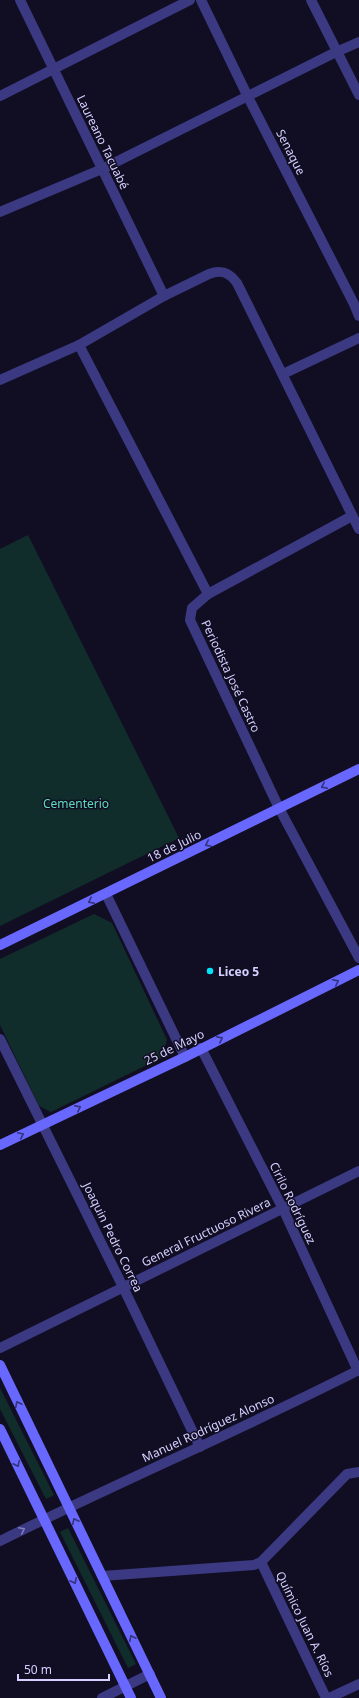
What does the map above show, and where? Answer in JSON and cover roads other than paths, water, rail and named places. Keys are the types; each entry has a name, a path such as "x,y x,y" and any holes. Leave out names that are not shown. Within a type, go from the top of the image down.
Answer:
{"street":[{"name":"Laureano Tacuabé","path":"20,0 164,296"},
{"path":"0,96 52,68 190,0"},
{"name":"Senaque","path":"201,0 248,97 357,303 359,316"},
{"path":"311,0 359,95"},
{"path":"0,212 102,169 336,52 359,42"},
{"path":"0,380 80,345 164,296 216,271 225,272 232,276 237,283 359,529"},
{"path":"283,374 359,338"},
{"path":"80,345 208,594"},
{"name":"Periodista José Castro","path":"352,516 208,594 192,608 190,620 279,808 359,958"},
{"name":"18 de Julio","path":"0,945 359,769"},
{"path":"106,894 185,1057"},
{"name":"25 de Mayo","path":"0,1145 185,1057 359,970"},
{"name":"Joaquin Pedro Correa","path":"0,1039 123,1287 200,1447"},
{"name":"Cirilo Rodríguez","path":"201,1048 283,1209 358,1370"},
{"name":"General Fructuoso Rivera","path":"0,1348 359,1171"},
{"path":"0,1365 161,1698"},
{"name":"Manuel Rodríguez Alonso","path":"0,1541 68,1507 200,1447 358,1370"},
{"path":"0,1429 131,1698"},
{"path":"102,1576 254,1565 261,1562 347,1474 359,1472"},
{"name":"Químico Juan A. Ríos","path":"261,1562 328,1698"},
{"path":"102,1698 150,1674"},
{"path":"328,1698 359,1684"}],"place":[{"name":"Liceo 5","path":"210,971"}],"park label":[{"name":"Cementerio","path":"76,803"}]}
